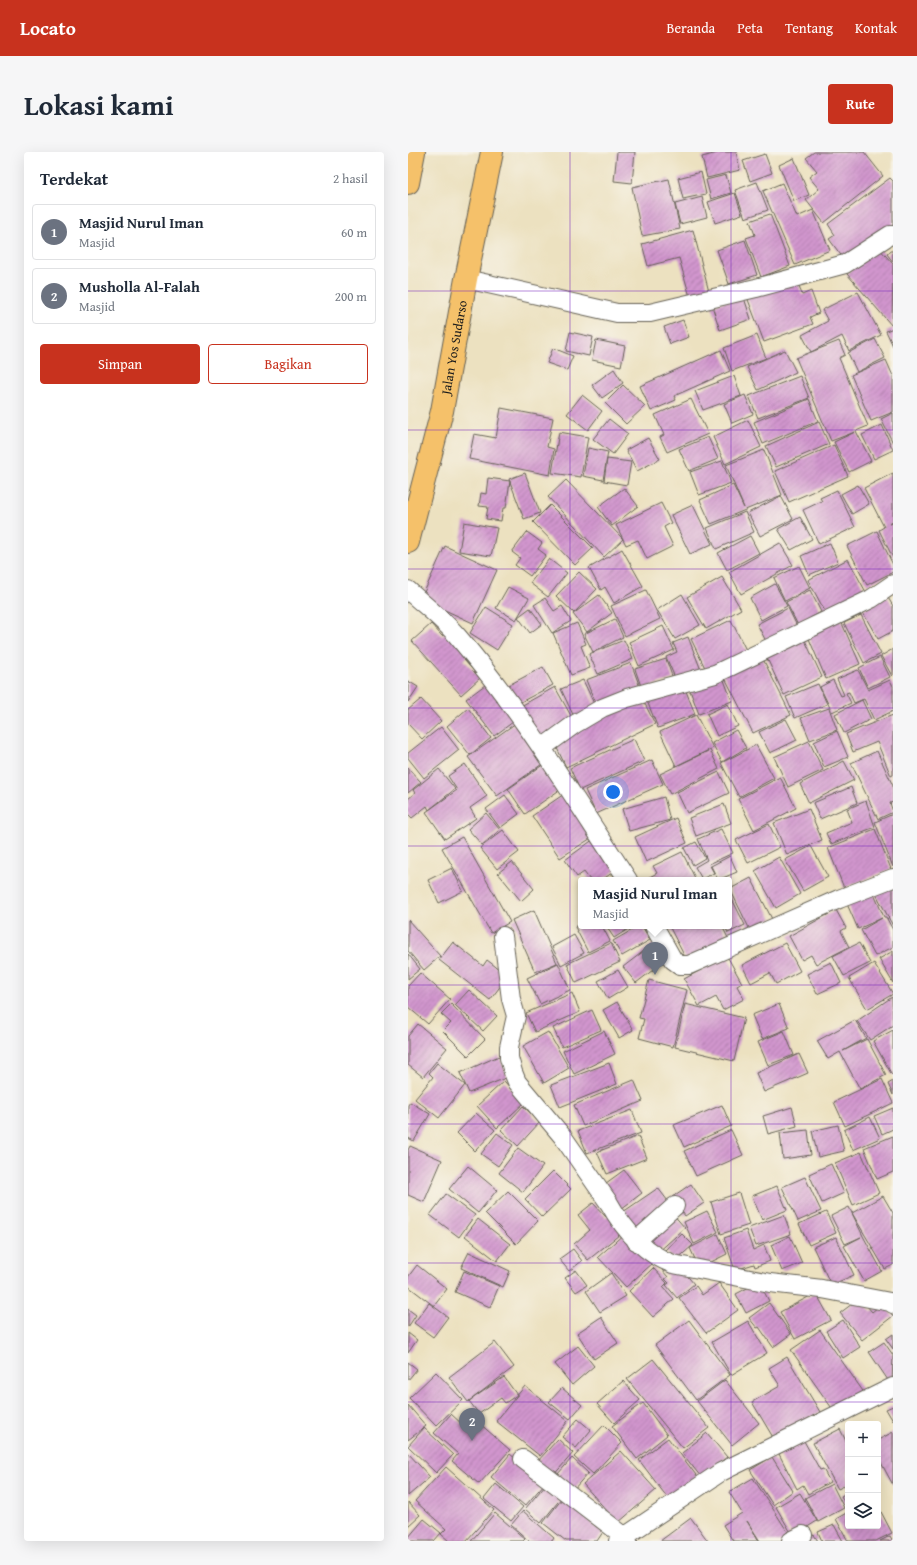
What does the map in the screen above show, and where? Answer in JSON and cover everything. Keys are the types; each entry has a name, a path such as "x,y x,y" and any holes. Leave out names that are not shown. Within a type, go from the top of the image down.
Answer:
{"main road":[{"path":"408,183 414,152"},
{"name":"Jalan Yos Sudarso","path":"408,542 442,411 466,279 492,152"}],"street":[{"path":"466,279 617,314 650,313 756,288 845,264 890,235 893,235"},
{"path":"542,748 575,724 602,708 627,698 715,674 871,599 893,584"},
{"path":"408,590 458,636 502,691 542,748 626,877"},
{"path":"656,929 673,960 680,965 689,965 839,899 893,878"},
{"path":"503,936 511,999 516,1016 509,1047 510,1058 517,1082 563,1137 609,1203 615,1215 636,1241 660,1260 674,1264 770,1282 822,1289 890,1302 893,1304"},
{"path":"636,1241 675,1206"},
{"path":"523,1459 623,1539 721,1472 893,1387"}],"building":[{"path":"617,152 635,152 632,183 614,181"},
{"path":"721,152 736,152 740,170 707,178 702,157"},
{"path":"814,152 864,152 883,176 824,223 806,200 819,189 809,177 817,171 806,158"},
{"path":"765,154 772,173 750,181 743,161"},
{"path":"794,158 809,195 794,201 779,165"},
{"path":"701,172 706,194 683,199 678,178"},
{"path":"726,175 731,193 711,199 706,180"},
{"path":"890,178 893,181 893,227 846,262 829,239 835,235 828,224"},
{"path":"669,179 680,229 642,236 632,187"},
{"path":"757,182 768,210 745,218 735,190"},
{"path":"782,183 797,217 813,210 830,250 795,265 763,191"},
{"path":"735,193 742,214 715,223 708,202"},
{"path":"702,197 707,217 680,224 675,204"},
{"path":"770,214 790,266 761,277 746,238 755,235 750,221"},
{"path":"693,230 709,292 690,297 679,258 648,266 642,244"},
{"path":"745,240 757,275 729,284 717,250"},
{"path":"878,247 893,264 892,326 847,274"},
{"path":"893,250 893,262 887,254"},
{"path":"797,279 802,295 811,291 819,313 810,317 813,324 764,342 747,297"},
{"path":"858,292 881,335 849,351 842,336 811,352 802,335 828,321 822,310"},
{"path":"743,295 751,319 720,330 712,306"},
{"path":"683,320 689,337 670,344 664,327"},
{"path":"893,328 893,346 886,331"},
{"path":"570,332 593,337 589,356 566,351"},
{"path":"757,335 766,358 732,371 724,348"},
{"path":"875,339 885,358 857,372 848,353"},
{"path":"596,340 625,346 621,366 592,360"},
{"path":"839,341 845,355 839,358 868,426 856,431 871,461 849,472 834,442 855,432 831,441 796,358"},
{"path":"553,348 573,356 567,370 547,363"},
{"path":"721,350 730,371 674,396 676,400 651,411 640,386"},
{"path":"785,350 796,372 758,390 747,367"},
{"path":"886,360 893,376 893,412 871,421 851,375"},
{"path":"614,369 623,383 602,398 592,385"},
{"path":"734,376 741,396 703,410 695,391"},
{"path":"800,376 809,398 758,418 749,396"},
{"path":"623,385 645,406 626,424 605,403"},
{"path":"582,395 602,411 588,430 567,414"},
{"path":"745,395 753,414 732,423 724,404"},
{"path":"691,399 708,434 667,452 660,437 664,435 655,415"},
{"path":"809,399 818,421 763,444 754,422"},
{"path":"501,408 553,418 547,447 554,449 550,475 469,459 474,434 496,438"},
{"path":"893,413 893,443 881,419"},
{"path":"609,419 628,434 613,454 593,439"},
{"path":"748,420 761,447 725,464 713,437"},
{"path":"819,422 829,444 776,467 766,446"},
{"path":"882,425 893,450 874,459 862,435"},
{"path":"559,432 588,437 581,477 552,473"},
{"path":"708,437 718,459 689,471 679,449"},
{"path":"648,438 660,459 637,471 626,450"},
{"path":"834,445 848,476 789,502 775,471"},
{"path":"588,448 608,452 603,480 583,476"},
{"path":"764,450 782,495 711,524 700,500 733,485 744,508 726,465"},
{"path":"607,459 631,462 627,485 604,481"},
{"path":"722,461 731,483 699,495 690,472"},
{"path":"525,473 540,513 524,519 509,479"},
{"path":"893,473 893,522 889,524 893,523 893,558 879,530 884,527 864,488"},
{"path":"488,478 510,481 506,508 503,508 501,521 486,519 488,507 479,506 481,493 486,494"},
{"path":"566,480 623,539 604,557 548,497"},
{"path":"858,485 869,504 852,514 841,494"},
{"path":"624,488 638,506 612,526 598,507"},
{"path":"837,490 855,527 819,544 803,510 822,501 820,498"},
{"path":"781,496 793,519 760,536 748,513"},
{"path":"661,503 671,523 664,527 673,546 647,559 638,540 626,545 616,525"},
{"path":"550,505 593,548 575,565 533,522"},
{"path":"693,505 712,544 690,554 671,515"},
{"path":"745,512 754,532 716,549 707,528"},
{"path":"800,517 812,539 791,550 778,529"},
{"path":"464,522 497,528 491,556 459,551"},
{"path":"877,531 893,565 893,572 867,585 847,546"},
{"path":"527,532 542,543 538,549 546,555 530,576 515,565 520,558 512,552"},
{"path":"750,536 759,553 727,570 718,553"},
{"path":"780,543 793,565 741,594 729,572"},
{"path":"830,543 838,562 809,575 801,556"},
{"path":"445,546 497,570 473,623 421,599"},
{"path":"622,549 643,586 614,603 605,587 601,590 589,568"},
{"path":"549,559 567,573 548,597 530,583"},
{"path":"848,559 867,594 827,615 808,580"},
{"path":"799,566 810,588 785,601 774,578"},
{"path":"579,572 597,589 574,613 556,596"},
{"path":"722,577 741,609 706,629 687,597"},
{"path":"775,584 787,606 761,620 750,598"},
{"path":"508,587 529,598 516,620 496,608"},
{"path":"646,590 660,619 625,636 611,606"},
{"path":"810,590 821,612 810,618 813,625 801,631 786,602"},
{"path":"682,594 700,625 675,639 657,610"},
{"path":"599,595 612,613 587,632 573,614"},
{"path":"887,596 893,606 893,631 878,639 862,611"},
{"path":"545,598 554,611 562,606 571,621 552,633 534,605"},
{"path":"486,607 513,624 497,650 470,633"},
{"path":"530,608 542,624 530,633 518,617"},
{"path":"788,608 798,628 767,643 757,624"},
{"path":"861,615 881,654 864,663 844,623"},
{"path":"615,619 623,637 593,652 584,634"},
{"path":"840,619 860,664 826,679 807,634"},
{"path":"731,620 747,652 707,672 691,639"},
{"path":"577,623 586,644 581,646 590,668 571,675 553,633"},
{"path":"431,624 442,636 449,631 470,654 464,660 480,678 461,695 412,641"},
{"path":"663,626 674,650 639,666 629,642"},
{"path":"803,636 822,677 784,695 765,654"},
{"path":"688,637 701,670 676,680 666,657 677,652 673,643"},
{"path":"624,640 633,659 598,674 589,654"},
{"path":"893,649 893,675 892,676 881,656"},
{"path":"761,655 791,715 753,733 723,674"},
{"path":"880,657 890,677 868,688 859,668"},
{"path":"666,659 673,679 642,689 635,669"},
{"path":"631,663 641,690 597,707 586,680"},
{"path":"543,667 553,685 517,704 507,686"},
{"path":"858,670 868,690 890,680 893,686 893,711 874,720 864,699 854,703 849,692 846,693 851,703 832,712 820,687 833,680 841,696 844,695 837,679"},
{"path":"722,675 732,701 699,714 689,688"},
{"path":"583,680 597,710 575,719 561,689"},
{"path":"408,681 418,687 408,702"},
{"path":"489,682 517,719 494,736 466,699"},
{"path":"818,684 827,704 795,718 786,697"},
{"path":"684,686 695,714 658,728 647,701"},
{"path":"555,687 575,723 539,742 519,707"},
{"path":"641,696 655,724 566,767 556,746 562,734"},
{"path":"421,699 441,721 422,739 408,724 408,710"},
{"path":"862,700 871,719 844,733 835,714"},
{"path":"728,704 738,726 717,736 707,714"},
{"path":"468,708 491,738 470,755 447,726"},
{"path":"829,708 837,730 810,740 801,718"},
{"path":"696,715 713,748 676,766 660,732"},
{"path":"893,715 893,775 891,776 877,742 853,752 846,734"},
{"path":"786,719 797,740 770,753 759,732"},
{"path":"516,723 545,762 497,796 468,757"},
{"path":"441,727 459,750 424,778 408,758 408,753"},
{"path":"736,730 746,748 722,762 712,743"},
{"path":"837,731 848,757 824,767 814,742"},
{"path":"634,739 644,761 580,790 570,768"},
{"path":"809,741 823,770 788,787 774,757"},
{"path":"756,745 774,778 739,797 721,763"},
{"path":"710,750 719,769 670,794 660,774"},
{"path":"877,751 893,786 893,802 890,803 893,812 878,819 851,763"},
{"path":"652,760 663,784 596,814 585,790"},
{"path":"844,761 854,780 809,803 800,784"},
{"path":"465,764 487,796 470,808 476,818 445,839 426,812 457,790 448,776"},
{"path":"544,764 561,789 525,814 508,789"},
{"path":"408,768 421,782 408,793"},
{"path":"439,769 455,789 429,810 427,806 412,818 408,814 408,799 415,793 413,790"},
{"path":"719,772 729,793 687,813 677,792"},
{"path":"780,777 796,808 754,830 738,799"},
{"path":"851,787 857,803 820,819 813,803"},
{"path":"567,792 596,835 560,858 532,816"},
{"path":"505,795 519,814 500,828 486,809"},
{"path":"664,797 670,820 629,831 622,809"},
{"path":"866,801 875,827 831,844 826,833 852,822 847,809"},
{"path":"724,804 731,823 696,836 689,818"},
{"path":"809,809 822,840 787,855 774,823"},
{"path":"486,813 500,830 482,845 468,829"},
{"path":"893,814 893,867 875,822"},
{"path":"676,818 687,843 646,862 635,837"},
{"path":"769,824 780,847 748,863 736,840"},
{"path":"721,829 733,853 709,864 714,873 706,877 701,877 695,867 707,860 698,839"},
{"path":"875,829 891,869 844,888 828,848"},
{"path":"503,830 519,852 497,869 480,848"},
{"path":"462,837 510,922 491,933 442,848"},
{"path":"594,839 616,870 606,877 588,877 584,872 577,877 565,860"},
{"path":"696,842 705,858 693,865 684,848"},
{"path":"811,846 828,877 803,891 785,860"},
{"path":"682,852 694,877 650,877 657,873 653,866"},
{"path":"730,856 737,872 725,877 716,877 711,866"},
{"path":"779,857 800,894 776,908 755,871"},
{"path":"512,862 534,889 521,901 498,873"},
{"path":"452,868 463,891 439,903 428,880"},
{"path":"751,878 772,919 750,930 732,893 732,888"},
{"path":"893,883 893,926 875,892"},
{"path":"873,892 884,917 886,917 893,930 893,947 875,956 861,930 882,918 858,929 847,904"},
{"path":"732,899 745,925 728,933 726,929 732,929"},
{"path":"534,910 557,963 535,972 512,920"},
{"path":"836,910 846,928 841,931 849,947 816,964 811,955 802,960 789,936"},
{"path":"408,920 440,956 424,970 408,951"},
{"path":"578,926 578,929 604,929 610,941 588,952 575,927"},
{"path":"608,929 628,929 614,938"},
{"path":"634,929 644,929 650,940 622,956 613,941"},
{"path":"671,929 724,929 728,938 686,959"},
{"path":"574,935 584,953 561,965 552,947"},
{"path":"453,942 483,966 487,960 508,976 490,1000 439,960"},
{"path":"611,943 620,962 576,983 567,964"},
{"path":"785,943 800,971 776,984 770,973 751,983 742,965"},
{"path":"859,943 870,963 844,976 833,956"},
{"path":"653,944 666,960 636,983 623,967"},
{"path":"893,951 893,983 879,959"},
{"path":"408,954 420,969 408,979"},
{"path":"727,956 742,983 737,986 744,999 723,1010 716,997 699,1006 684,979"},
{"path":"831,962 841,983 817,994 807,974"},
{"path":"558,963 570,990 540,1004 527,978"},
{"path":"874,963 893,994 867,1009 849,978"},
{"path":"618,970 628,987 608,999 598,981"},
{"path":"420,973 450,999 428,1024 408,1007 408,986"},
{"path":"649,980 687,990 673,1047 639,1038 644,1019 639,1018"},
{"path":"469,990 497,1016 483,1031 455,1005"},
{"path":"572,993 580,1012 535,1032 526,1013"},
{"path":"892,997 893,1025 870,1040 857,1021"},
{"path":"617,1002 633,1030 619,1038 603,1010"},
{"path":"451,1004 485,1039 468,1056 443,1031 451,1023 441,1014"},
{"path":"685,1004 744,1018 734,1061 675,1047"},
{"path":"779,1004 789,1028 762,1039 752,1015"},
{"path":"592,1010 601,1030 562,1047 553,1028"},
{"path":"855,1020 866,1038 843,1051 867,1039 886,1075 860,1089 840,1052 828,1059 817,1041"},
{"path":"418,1024 447,1048 423,1077 408,1065 408,1036"},
{"path":"893,1030 893,1074 892,1075 873,1041"},
{"path":"604,1031 615,1054 574,1074 563,1051"},
{"path":"784,1031 794,1055 768,1065 758,1042"},
{"path":"548,1032 569,1068 544,1083 523,1046"},
{"path":"799,1054 808,1073 764,1092 756,1073"},
{"path":"499,1056 508,1077 469,1093 460,1073"},
{"path":"437,1063 465,1085 439,1118 415,1099 433,1077 429,1073"},
{"path":"609,1063 617,1084 560,1107 551,1085"},
{"path":"882,1079 893,1103 845,1126 834,1102"},
{"path":"634,1080 643,1101 583,1126 574,1105"},
{"path":"504,1081 524,1103 497,1128 477,1106"},
{"path":"893,1081 893,1095 888,1084"},
{"path":"410,1102 430,1114 414,1141 408,1138 408,1105"},
{"path":"722,1105 731,1126 684,1147 674,1125"},
{"path":"523,1106 540,1122 518,1146 501,1130"},
{"path":"792,1107 797,1126 768,1134 763,1116"},
{"path":"893,1108 893,1129 882,1134 874,1116"},
{"path":"632,1110 641,1133 587,1153 578,1131"},
{"path":"476,1113 495,1130 475,1151 457,1133"},
{"path":"870,1117 880,1138 853,1150 844,1130"},
{"path":"838,1125 844,1151 818,1157 812,1131"},
{"path":"731,1130 743,1155 696,1176 684,1151"},
{"path":"808,1130 811,1155 783,1159 780,1133"},
{"path":"497,1133 513,1145 498,1166 481,1154"},
{"path":"638,1136 647,1158 607,1174 597,1152"},
{"path":"893,1136 893,1172 877,1179 864,1148"},
{"path":"410,1146 442,1160 424,1202 408,1195 408,1150"},
{"path":"518,1148 543,1166 523,1192 499,1173"},
{"path":"861,1152 879,1193 853,1205 835,1163"},
{"path":"831,1164 844,1193 822,1203 809,1174"},
{"path":"468,1166 497,1190 478,1213 449,1189"},
{"path":"624,1170 642,1193 621,1209 602,1186"},
{"path":"553,1171 571,1189 542,1217 525,1199"},
{"path":"805,1177 821,1211 798,1221 782,1187"},
{"path":"691,1184 704,1203 685,1216 672,1197"},
{"path":"777,1186 787,1210 762,1220 752,1196"},
{"path":"658,1188 671,1205 636,1230 623,1212"},
{"path":"508,1191 538,1221 516,1244 485,1213"},
{"path":"739,1193 749,1225 721,1234 711,1202"},
{"path":"446,1194 475,1215 459,1237 430,1215"},
{"path":"883,1196 893,1213 893,1265 885,1269 852,1213"},
{"path":"593,1203 606,1217 610,1214 624,1231 588,1260 574,1244 590,1230 578,1215"},
{"path":"849,1207 882,1271 864,1281 844,1246 861,1237 845,1244 831,1216"},
{"path":"707,1211 718,1232 694,1244 684,1222"},
{"path":"826,1212 836,1233 809,1245 799,1224"},
{"path":"672,1213 685,1228 657,1253 643,1238"},
{"path":"784,1215 791,1234 756,1246 749,1228"},
{"path":"478,1219 510,1244 497,1261 465,1236"},
{"path":"746,1230 753,1250 764,1245 770,1261 755,1267 754,1264 735,1270 724,1238"},
{"path":"625,1233 653,1263 626,1287 598,1257"},
{"path":"682,1234 693,1245 675,1261 665,1250"},
{"path":"718,1234 727,1254 699,1268 690,1248"},
{"path":"790,1236 802,1263 782,1271 771,1245"},
{"path":"836,1237 854,1275 831,1285 813,1247"},
{"path":"573,1249 582,1261 569,1271 559,1259"},
{"path":"469,1252 510,1271 503,1287 461,1268"},
{"path":"668,1264 680,1267 694,1284 677,1298 666,1285 669,1283 665,1279 668,1277 662,1270"},
{"path":"417,1265 447,1289 434,1306 408,1286 408,1277"},
{"path":"653,1268 667,1283 663,1287 674,1299 653,1317 629,1291"},
{"path":"576,1270 587,1285 576,1292 565,1278"},
{"path":"464,1271 499,1286 490,1307 455,1292"},
{"path":"611,1273 626,1296 600,1312 586,1291"},
{"path":"759,1282 769,1301 746,1313 736,1294"},
{"path":"719,1283 738,1310 706,1333 679,1298 696,1286 702,1295"},
{"path":"816,1293 831,1320 795,1339 780,1312"},
{"path":"860,1298 872,1312 883,1303 893,1316 862,1340 840,1313"},
{"path":"429,1303 448,1317 433,1337 414,1323"},
{"path":"769,1303 791,1334 773,1347 759,1327 757,1328 749,1318"},
{"path":"408,1309 416,1315 408,1327"},
{"path":"601,1317 618,1343 594,1359 577,1333"},
{"path":"689,1320 730,1375 696,1400 655,1345"},
{"path":"843,1320 860,1347 843,1358 826,1331"},
{"path":"748,1321 767,1353 731,1375 712,1342"},
{"path":"820,1330 865,1394 836,1414 791,1350"},
{"path":"408,1333 417,1340 408,1353"},
{"path":"893,1334 893,1349 886,1339"},
{"path":"495,1342 514,1367 468,1402 449,1377"},
{"path":"884,1342 893,1355 892,1386 869,1352"},
{"path":"578,1346 594,1366 572,1385 555,1364"},
{"path":"787,1357 820,1412 774,1439 752,1402 780,1386 769,1368"},
{"path":"653,1359 709,1428 683,1448 627,1379"},
{"path":"408,1362 417,1369 408,1380"},
{"path":"436,1372 463,1400 436,1426 409,1398"},
{"path":"504,1377 517,1395 505,1403 501,1398 479,1414 469,1401"},
{"path":"725,1380 759,1423 732,1445 697,1401"},
{"path":"623,1381 640,1400 614,1423 597,1404"},
{"path":"525,1386 568,1421 540,1456 496,1421"},
{"path":"562,1388 582,1405 570,1419 549,1402"},
{"path":"643,1403 667,1435 637,1459 612,1426"},
{"path":"408,1405 426,1426 408,1440"},
{"path":"893,1406 893,1421 886,1409"},
{"path":"451,1414 463,1425 471,1416 510,1450 479,1484 452,1461 458,1454 434,1433"},
{"path":"578,1419 591,1430 576,1448 562,1437"},
{"path":"604,1425 622,1443 593,1474 574,1457"},
{"path":"424,1428 453,1455 436,1473 408,1446"},
{"path":"840,1429 845,1439 845,1486 838,1489 813,1443"},
{"path":"893,1432 893,1485 881,1463 881,1438"},
{"path":"707,1433 727,1457 701,1477 682,1453"},
{"path":"668,1438 699,1479 670,1501 639,1460"},
{"path":"558,1439 573,1453 552,1477 536,1463"},
{"path":"804,1441 820,1470 823,1469 830,1482 808,1494 803,1485 797,1489 779,1454"},
{"path":"621,1451 656,1490 618,1523 583,1484"},
{"path":"408,1453 430,1477 408,1496"},
{"path":"510,1454 545,1483 525,1506 491,1477"},
{"path":"772,1457 793,1491 773,1505 750,1470"},
{"path":"572,1458 588,1473 573,1490 557,1475"},
{"path":"446,1467 494,1510 466,1541 449,1541 441,1534 446,1529 415,1501"},
{"path":"753,1478 791,1537 785,1541 760,1541 747,1521 759,1541 733,1541 723,1525 742,1513 729,1492"},
{"path":"496,1484 523,1507 511,1521 484,1499"},
{"path":"546,1484 562,1497 541,1523 525,1509"},
{"path":"832,1484 844,1508 818,1522 805,1498"},
{"path":"800,1493 817,1521 793,1536 776,1507"},
{"path":"845,1494 845,1503 841,1496"},
{"path":"562,1499 603,1532 597,1541 566,1541 543,1523"},
{"path":"408,1502 420,1515 408,1526"},
{"path":"523,1511 554,1538 552,1541 529,1541 511,1525"},
{"path":"881,1512 892,1533 876,1541 848,1541 836,1519 845,1514 845,1529 881,1529"},
{"path":"495,1513 525,1539 523,1541 471,1541"},
{"path":"691,1518 708,1541 660,1541"},
{"path":"424,1519 441,1533 434,1541 408,1541 408,1538"},
{"path":"834,1525 843,1541 822,1541 818,1532"},
{"path":"814,1535 818,1541 804,1541"},
{"path":"890,1536 893,1541 880,1541"}],"place":[{"name":"Masjid Nurul Iman","path":"655,975"},
{"name":"Musholla Al-Falah","path":"472,1441"}]}
